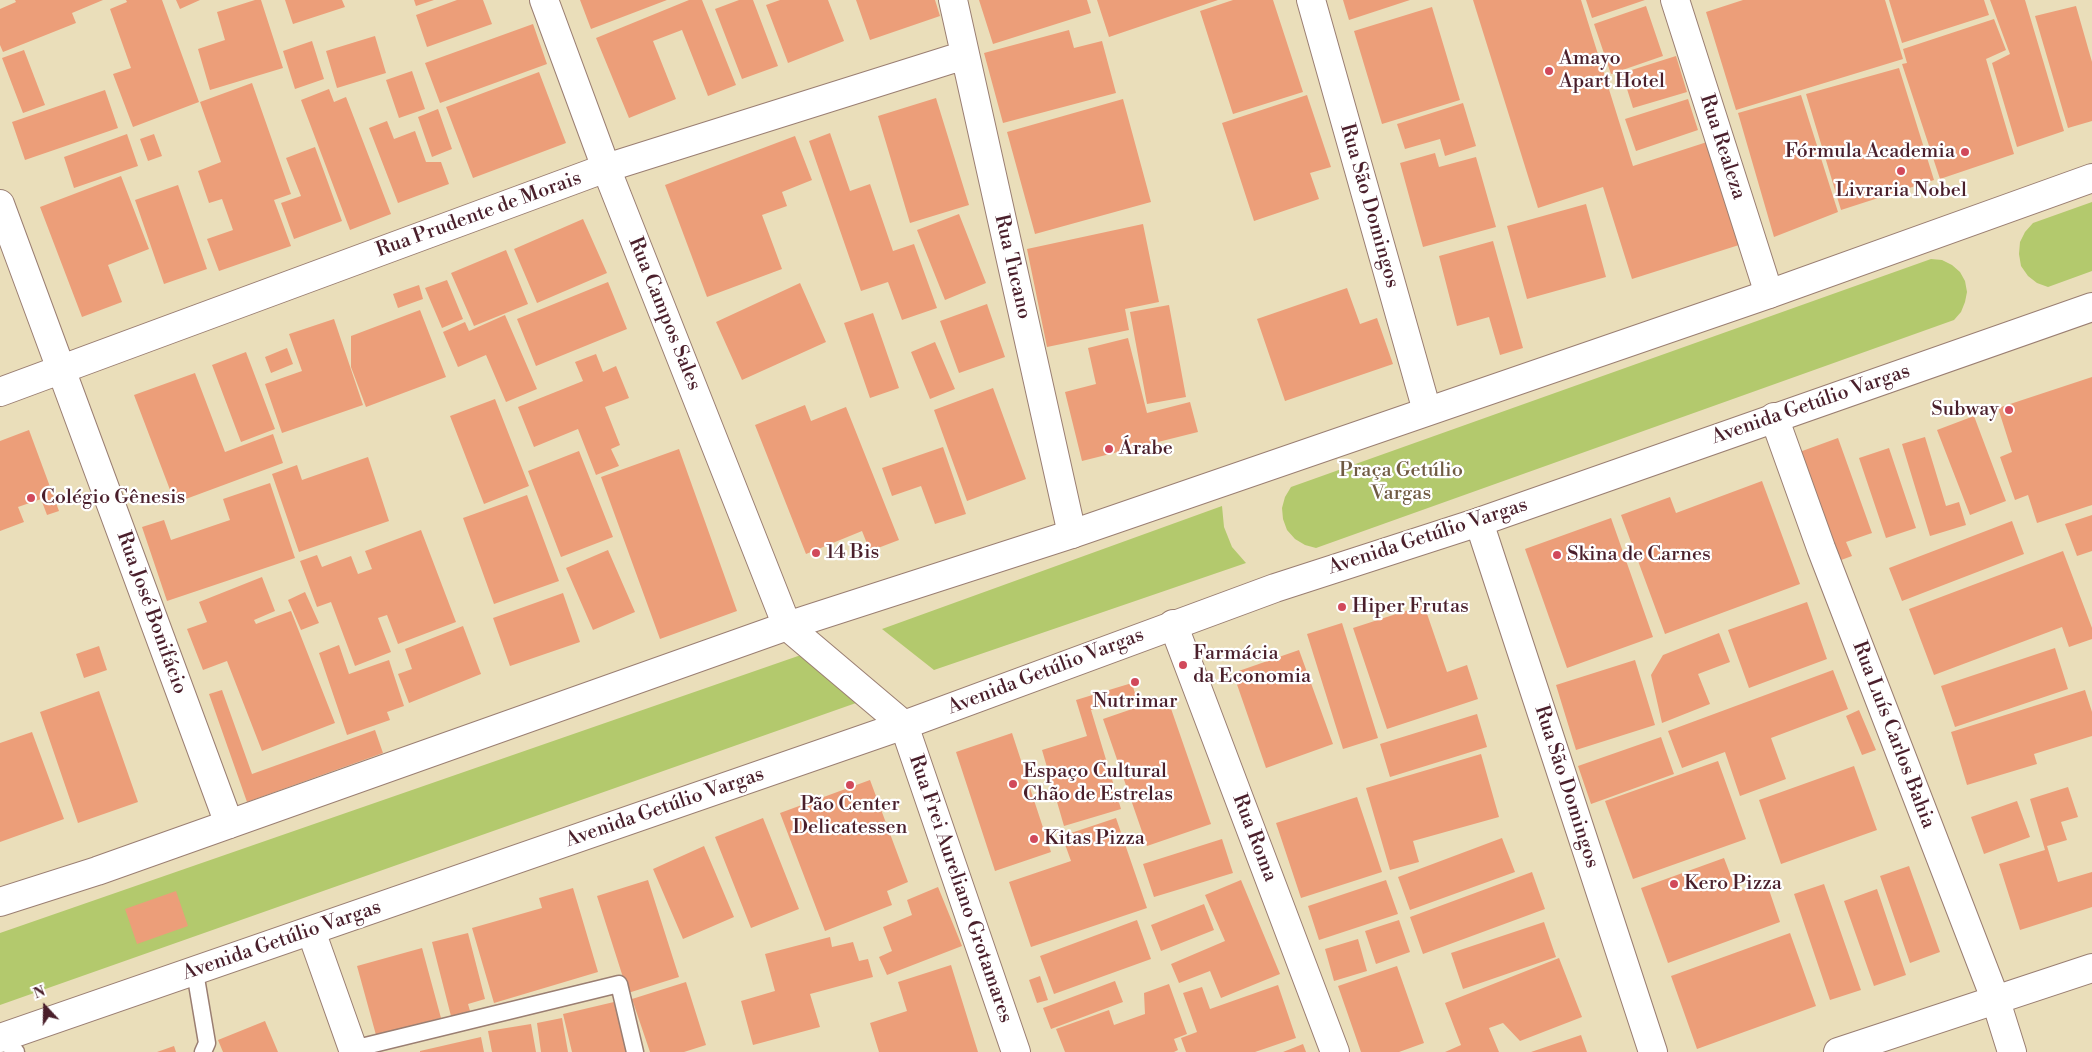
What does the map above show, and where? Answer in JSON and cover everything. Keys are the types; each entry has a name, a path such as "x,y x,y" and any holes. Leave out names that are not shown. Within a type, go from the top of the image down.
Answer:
{"street":[{"name":"Rua Campos Sales","path":"544,0 606,168 787,626"},
{"name":"Rua Tucano","path":"954,0 1072,534"},
{"name":"Rua São Domingos","path":"1311,0 1427,411"},
{"name":"Rua Realeza","path":"1674,0 1769,294"},
{"name":"Rua Prudente de Morais","path":"0,392 606,168 965,55"},
{"path":"0,902 228,824 787,626 1072,534 1769,294 2092,178"},
{"name":"Rua José Bonifácio","path":"0,204 228,824"},
{"name":"Avenida Getúlio Vargas","path":"6,1043 194,972 904,725 1275,588 1479,522 2092,307"},
{"name":"Rua Luís Carlos Bahia","path":"1774,417 1825,557 1996,1001 2012,1052"},
{"name":"Rua São Domingos","path":"1479,522 1653,1052"},
{"name":"Rua Roma","path":"1174,624 1335,1052"},
{"path":"787,626 904,725"},
{"name":"Rua Frei Aureliano Grotamares","path":"904,725 1016,1052"},
{"path":"311,931 354,1050"},
{"path":"1838,1052 2092,968"}],"lane":[{"path":"194,972 207,1043 203,1052"},
{"path":"354,1050 619,984 635,1052"}],"green space":[{"path":"2092,202 2092,271 2048,287 2037,283 2028,276 2021,266 2020,242 2025,232 2033,223"},
{"name":"Praça Getúlio Vargas","path":"1931,259 1942,260 1952,265 1960,272 1965,281 1967,292 1965,302 1961,312 1954,320 1316,548 1305,545 1295,539 1287,530 1282,508 1285,497 1291,487"},
{"path":"1222,506 1224,527 1232,547 1246,563 934,670 882,629"},
{"path":"801,655 856,703 0,1005 0,933"}],"building":[{"path":"15,0 103,0 72,13 76,23 3,52 0,45 0,9 16,2"},
{"path":"126,0 162,0 199,102 133,127 113,74 131,68 110,9 127,2"},
{"path":"176,0 200,0 180,9"},
{"path":"255,0 261,0 283,68 210,90 198,49 225,40 217,12"},
{"path":"285,0 342,0 345,7 293,24"},
{"path":"414,0 434,0 416,6"},
{"path":"457,0 483,0 492,24 427,47 416,15"},
{"path":"580,0 667,0 591,29"},
{"path":"689,0 702,0 736,85 708,96 682,30 653,41 676,99 629,118 596,38"},
{"path":"739,0 753,0 778,66 742,79 715,9"},
{"path":"780,0 828,0 844,41 788,63 766,5"},
{"path":"856,0 935,0 940,16 870,40"},
{"path":"979,0 1087,0 1091,13 993,44"},
{"path":"1097,0 1218,0 1109,37"},
{"path":"1233,0 1273,0 1303,92 1233,114 1200,11"},
{"path":"1343,0 1410,0 1349,20"},
{"name":"Amayo Apart Hotel","path":"1473,0 1581,0 1633,166 1707,142 1739,245 1632,279 1603,187 1538,208"},
{"path":"1586,0 1645,0 1592,18"},
{"path":"1743,0 1885,0 1903,59 1736,110 1706,12"},
{"path":"1889,0 1984,0 1989,15 1902,43"},
{"path":"1990,0 2025,0 2064,131 2017,147 1992,63 2010,54"},
{"path":"1646,6 1663,56 1611,74 1594,24"},
{"path":"2076,6 2092,62 2092,121 2068,128 2035,16"},
{"path":"1432,7 1460,100 1382,124 1354,31"},
{"path":"1994,19 2006,50 1986,59 2014,154 1940,179 1902,64 1907,63 1903,49"},
{"path":"533,24 547,64 440,103 425,63"},
{"path":"1069,30 1074,48 1102,41 1116,93 1003,123 984,53"},
{"path":"375,36 386,73 337,88 326,51"},
{"path":"312,41 324,79 295,89 283,51"},
{"path":"24,50 45,105 23,113 2,58"},
{"path":"1676,56 1687,92 1633,108 1622,73"},
{"path":"1899,68 1934,180 1841,210 1806,94"},
{"path":"412,71 425,109 399,118 386,80"},
{"path":"539,72 566,143 473,178 446,107"},
{"path":"252,83 291,194 274,200 291,246 219,271 207,239 233,230 222,199 209,203 198,171 221,162 200,102"},
{"path":"329,89 334,102 346,97 391,214 350,230 301,100"},
{"path":"105,90 118,128 25,160 12,122"},
{"path":"1307,95 1331,167 1310,173 1319,199 1254,221 1222,123"},
{"path":"1801,95 1838,212 1774,237 1738,113"},
{"path":"936,98 969,205 910,223 878,116"},
{"path":"1123,99 1151,202 1035,234 1007,132"},
{"path":"1688,99 1698,130 1636,151 1625,119"},
{"path":"1463,103 1476,146 1445,156 1440,139 1405,149 1397,124"},
{"path":"438,109 452,149 432,157 418,117"},
{"path":"387,121 394,139 415,131 426,162 441,162 449,184 398,203 369,128"},
{"path":"830,133 850,191 870,184 893,251 914,244 937,308 902,320 888,282 861,291 809,141"},
{"path":"127,134 138,166 74,188 64,157"},
{"path":"154,134 162,156 148,161 140,139"},
{"path":"795,136 812,180 782,192 787,206 762,215 782,269 707,297 665,185"},
{"path":"315,147 342,221 294,239 281,203 301,196 286,158"},
{"path":"1435,153 1439,167 1476,157 1496,227 1423,247 1400,163"},
{"path":"121,176 149,249 108,265 122,302 82,317 40,207"},
{"path":"178,185 207,269 164,284 135,200"},
{"path":"1586,204 1606,277 1527,299 1507,226"},
{"path":"959,214 986,283 945,300 917,230"},
{"path":"583,219 607,273 537,303 514,249"},
{"path":"1143,224 1159,302 1125,309 1129,330 1047,347 1027,249"},
{"path":"1493,241 1523,348 1500,355 1489,317 1457,326 1439,256"},
{"path":"506,250 528,304 474,326 451,273"},
{"path":"447,280 463,319 442,328 425,288"},
{"path":"608,282 627,329 536,366 517,319"},
{"path":"800,283 826,342 742,380 716,322"},
{"path":"419,285 423,299 398,308 393,294"},
{"path":"1347,288 1360,324 1377,318 1393,364 1285,401 1257,319"},
{"path":"987,304 1005,357 959,373 940,321"},
{"path":"1169,305 1186,397 1147,404 1130,312"},
{"path":"420,310 446,377 366,407 351,367 351,336"},
{"path":"873,313 899,388 870,398 844,323"},
{"path":"505,315 537,389 506,402 486,355 458,367 443,332 465,322 469,331"},
{"path":"334,319 363,405 282,433 265,384 302,371 289,334"},
{"path":"1128,338 1147,413 1190,402 1198,432 1082,461 1065,392 1096,384 1088,348"},
{"path":"935,342 955,389 930,399 911,352"},
{"path":"287,348 293,364 271,373 265,357"},
{"path":"246,352 275,429 241,442 212,365"},
{"path":"596,354 603,372 616,366 629,398 605,407 620,445 611,449 619,466 596,475 578,429 534,447 518,407 583,381 575,362"},
{"path":"195,373 225,452 273,434 283,463 175,503 134,395"},
{"path":"2092,377 2092,505 2037,523 2028,495 2015,500 2000,457 2012,452 1998,408"},
{"path":"993,388 1026,479 967,501 934,410"},
{"path":"495,399 529,486 484,504 450,416"},
{"path":"805,405 811,421 846,407 899,540 870,551 862,531 806,554 755,425"},
{"path":"1974,416 2006,501 1970,515 1937,430"},
{"path":"29,430 59,511 47,515 41,499 18,507 24,522 0,531 0,441"},
{"path":"1925,437 1946,506 1959,502 1966,525 1930,536 1902,444"},
{"path":"1838,438 1872,533 1846,542 1852,556 1833,563 1794,454"},
{"path":"943,447 966,514 935,524 921,486 892,496 882,468"},
{"path":"1889,448 1916,528 1886,538 1859,458"},
{"path":"679,449 737,611 660,639 601,477"},
{"path":"579,451 613,537 561,557 528,471"},
{"path":"368,457 389,521 299,552 272,474 297,465 302,480"},
{"path":"1762,481 1800,584 1665,634 1621,515 1670,497 1676,513"},
{"path":"270,483 295,558 167,601 142,527 164,520 171,540 230,520 223,499"},
{"path":"527,495 559,581 494,604 463,518"},
{"path":"2092,515 2092,551 2077,556 2065,524"},
{"path":"1611,518 1653,637 1567,668 1525,549"},
{"path":"2012,521 2024,554 1902,601 1889,568"},
{"path":"421,530 456,622 398,644 387,615 378,618 391,652 355,666 331,602 317,607 300,561 317,555 322,567 351,556 358,574 372,569 365,551"},
{"path":"608,550 635,612 593,630 566,568"},
{"path":"2063,551 2092,628 2092,639 2069,647 2062,627 1934,675 1909,609"},
{"path":"262,577 275,611 254,620 256,624 291,611 335,723 262,751 227,661 203,670 187,629 207,622 199,602"},
{"path":"305,592 319,623 301,630 288,600"},
{"path":"563,593 580,642 510,666 493,618"},
{"path":"1807,602 1827,659 1749,688 1728,630"},
{"path":"1424,605 1447,672 1467,665 1478,699 1387,729 1353,628"},
{"path":"1342,623 1378,738 1343,749 1307,634"},
{"path":"463,626 481,674 409,703 398,674 412,669 405,649"},
{"path":"1719,633 1730,662 1698,674 1710,704 1662,723 1651,675 1663,655"},
{"path":"339,645 349,674 389,660 404,706 387,712 390,720 347,735 319,653"},
{"path":"99,646 107,670 84,678 76,654"},
{"path":"2055,648 2068,689 1955,727 1941,686"},
{"path":"1299,650 1333,744 1266,768 1233,673"},
{"path":"1635,660 1655,725 1576,750 1556,685"},
{"path":"1833,670 1848,709 1771,738 1786,779 1740,796 1725,752 1682,768 1668,731"},
{"path":"1132,683 1136,697 1091,710 1121,809 1064,826 1042,750 1087,736 1076,700"},
{"path":"222,690 252,774 375,730 383,753 247,802 209,694"},
{"path":"2085,690 2092,712 2092,736 2034,754 2037,764 1967,785 1951,732"},
{"path":"99,691 138,802 78,823 40,712"},
{"path":"1167,697 1211,824 1147,846 1103,719"},
{"path":"1859,710 1876,750 1862,755 1846,716"},
{"path":"1477,714 1487,747 1390,777 1380,744"},
{"path":"32,732 64,819 0,842 0,743"},
{"path":"1012,733 1051,852 995,871 956,752"},
{"path":"1661,737 1674,774 1591,804 1578,766"},
{"path":"1481,754 1499,817 1413,841 1419,862 1390,870 1366,788"},
{"path":"1718,761 1746,839 1633,879 1605,801"},
{"path":"1854,766 1877,830 1781,864 1759,800"},
{"path":"870,780 908,882 887,891 892,905 825,931 780,813"},
{"path":"2068,787 2078,817 2061,822 2067,840 2047,846 2058,882 2092,872 2092,907 2020,930 1999,864 2045,850 2030,799"},
{"path":"1357,797 1382,872 1301,898 1276,823"},
{"path":"2017,801 2030,837 1984,854 1971,817"},
{"path":"763,818 799,909 751,928 715,837"},
{"path":"1116,818 1147,908 1031,947 1009,882 1071,861 1062,836"},
{"path":"1502,838 1515,872 1410,910 1398,877"},
{"path":"1222,839 1233,873 1154,897 1143,864"},
{"path":"704,846 734,917 683,939 653,869"},
{"path":"1724,858 1737,892 1766,881 1780,922 1668,963 1641,888"},
{"path":"1909,866 1940,952 1910,963 1880,876"},
{"path":"1532,872 1545,909 1423,954 1410,917"},
{"path":"648,880 679,977 628,993 597,896"},
{"path":"1241,880 1280,974 1221,998 1210,971 1179,983 1171,964 1225,941 1205,895"},
{"path":"1386,880 1398,914 1319,940 1308,906"},
{"path":"1824,884 1861,990 1830,1000 1794,894"},
{"path":"938,887 962,946 887,975 879,957 892,951 883,927 912,915 907,900"},
{"path":"573,888 598,972 494,1003 472,928 542,908 539,898"},
{"path":"1877,889 1906,975 1874,986 1844,901"},
{"path":"176,891 188,926 137,944 125,909"},
{"path":"1204,904 1214,930 1161,951 1151,925"},
{"path":"1137,920 1151,959 1054,994 1040,956"},
{"path":"1399,920 1410,952 1376,964 1365,931"},
{"path":"1544,922 1556,957 1463,989 1451,953"},
{"path":"468,933 485,999 468,1004 470,1011 451,1016 432,942"},
{"path":"1790,933 1816,1006 1697,1049 1671,976"},
{"path":"830,937 832,947 853,942 859,961 868,959 873,977 810,994 820,1027 753,1045 741,1001 775,991 765,954"},
{"path":"1358,939 1367,971 1334,981 1325,949"},
{"path":"422,948 441,1018 376,1035 357,966"},
{"path":"1559,958 1582,1017 1520,1041 1503,1023 1489,1028 1499,1052 1445,1052 1461,1045 1445,1003"},
{"path":"951,965 978,1052 879,1052 870,1023 907,1011 898,982"},
{"path":"1397,966 1424,1043 1399,1052 1361,1052 1338,986"},
{"path":"1040,976 1048,1000 1037,1003 1029,980"},
{"path":"1115,981 1123,1002 1051,1029 1043,1008"},
{"path":"686,982 706,1045 684,1052 650,1052 632,999"},
{"path":"1169,984 1187,1034 1174,1039 1178,1050 1174,1052 1065,1052 1056,1029 1109,1010 1114,1025 1145,1014 1144,993"},
{"path":"1278,985 1296,1038 1255,1052 1186,1052 1181,1038 1197,1032 1183,993 1202,987 1210,1009"},
{"path":"614,1002 627,1052 572,1052 563,1014"},
{"path":"562,1018 568,1052 541,1052 537,1023"},
{"path":"265,1021 278,1052 223,1052 218,1040"},
{"path":"531,1024 536,1052 492,1052 488,1031"},
{"path":"1581,1035 1587,1052 1531,1052"},
{"path":"481,1037 484,1052 420,1052 420,1051"},
{"path":"1303,1044 1306,1052 1283,1052"},
{"path":"174,1046 176,1052 157,1052"}],"place":[{"name":"Amayo Apart Hotel","path":"1549,71"},
{"name":"Fórmula Academia","path":"1965,152"},
{"name":"Livraria Nobel","path":"1901,171"},
{"name":"Subway","path":"2009,410"},
{"name":"Árabe","path":"1109,449"},
{"name":"Colégio Gênesis","path":"31,498"},
{"name":"14 Bis","path":"816,553"},
{"name":"Skina de Carnes","path":"1557,555"},
{"name":"Hiper Frutas","path":"1342,607"},
{"name":"Farmácia da Economia","path":"1183,665"},
{"name":"Nutrimar","path":"1135,682"},
{"name":"Espaço Cultural Chão de Estrelas","path":"1013,784"},
{"name":"Pão Center Delicatessen","path":"850,785"},
{"name":"Kitas Pizza","path":"1034,839"},
{"name":"Kero Pizza","path":"1674,884"}]}
